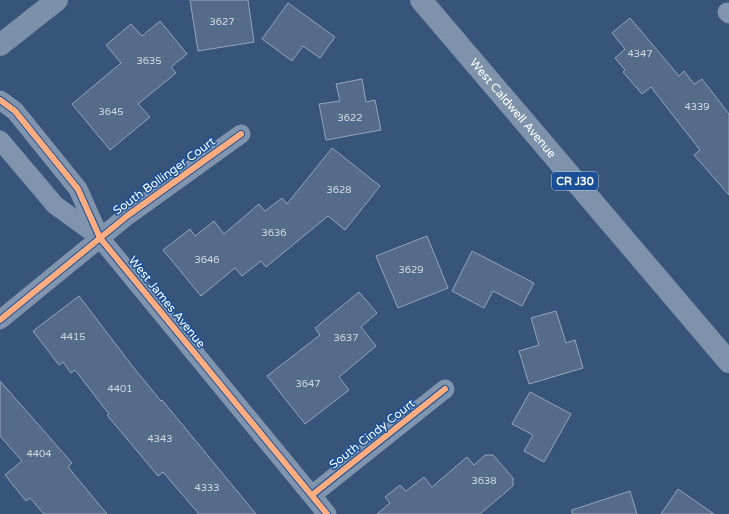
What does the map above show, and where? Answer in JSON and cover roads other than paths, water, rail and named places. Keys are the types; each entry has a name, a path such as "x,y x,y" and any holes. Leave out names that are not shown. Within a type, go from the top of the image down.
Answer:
{"main road":[{"name":"West Caldwell Avenue","path":"421,0 729,362"}],"street":[{"path":"0,46 57,0"},
{"name":"West James Avenue","path":"0,100 15,111 78,189 100,238"},
{"name":"South Bollinger Court","path":"0,320 146,202 241,134"},
{"name":"West James Avenue","path":"0,140 55,205 100,238 327,514"},
{"name":"South Cindy Court","path":"312,495 445,389"}]}
